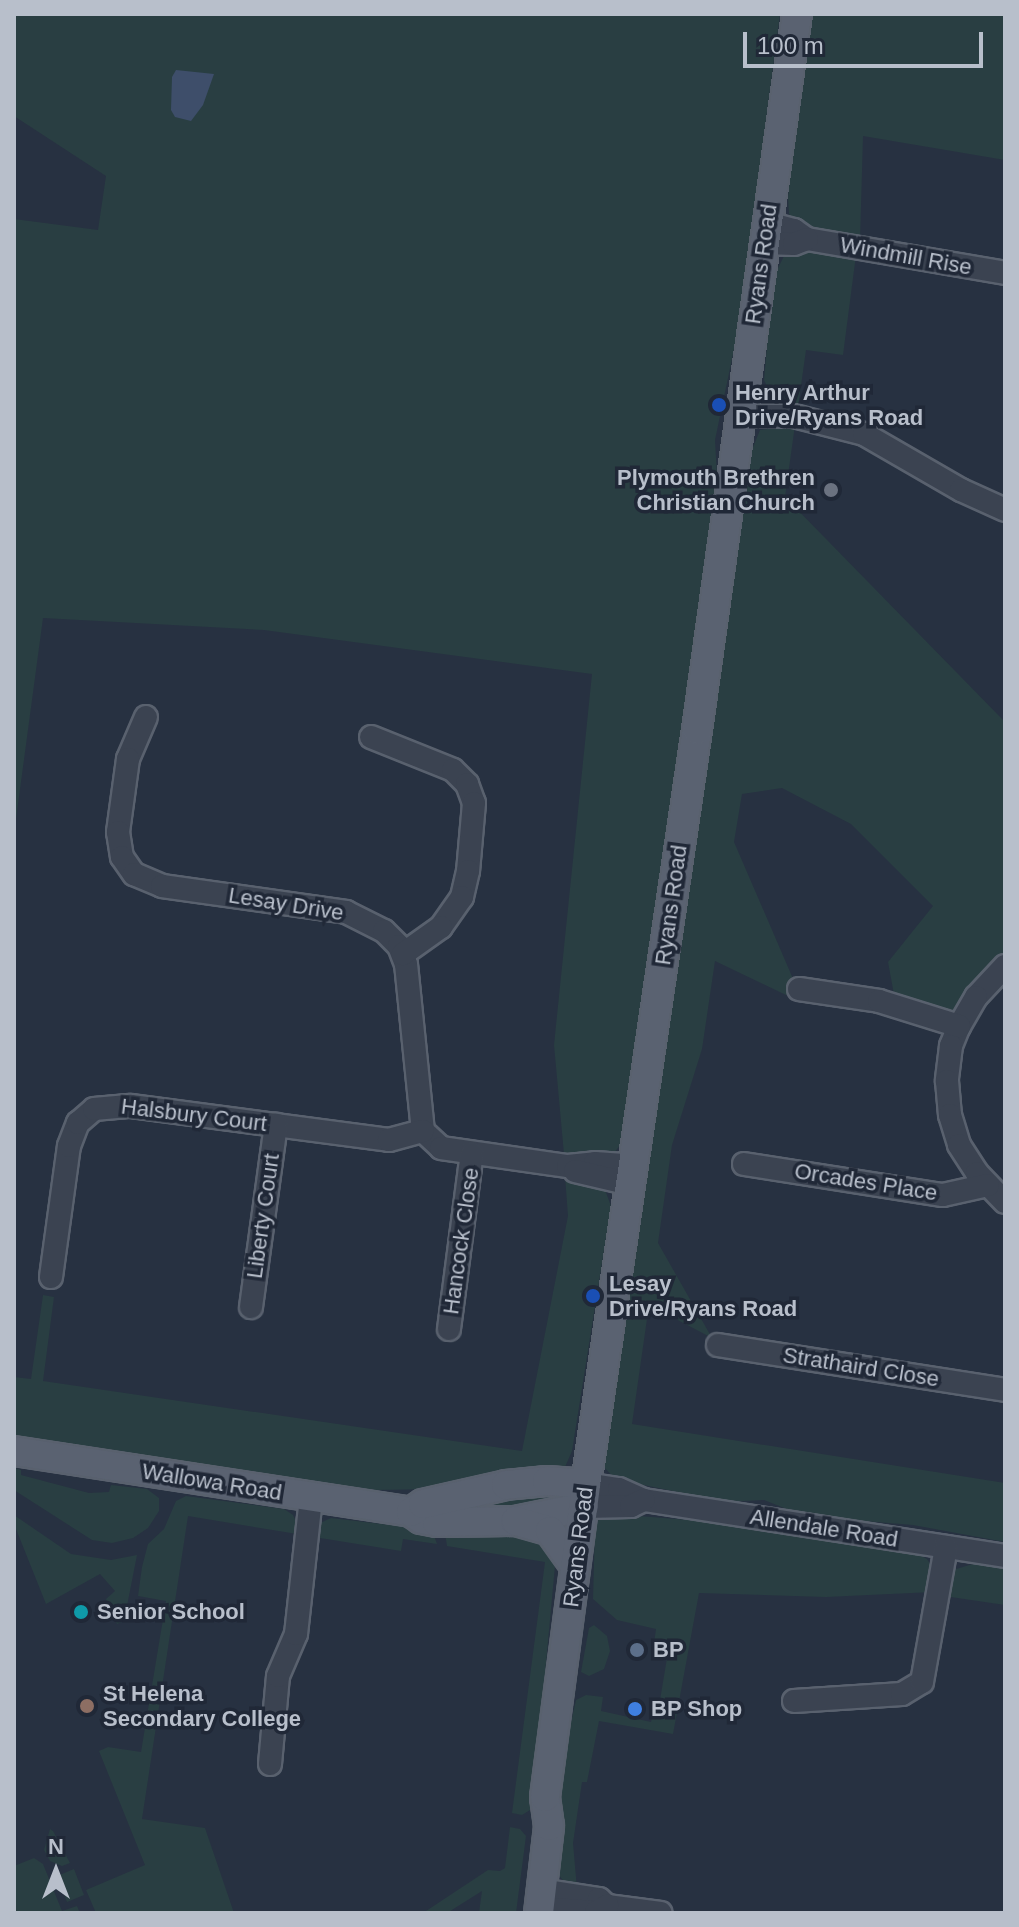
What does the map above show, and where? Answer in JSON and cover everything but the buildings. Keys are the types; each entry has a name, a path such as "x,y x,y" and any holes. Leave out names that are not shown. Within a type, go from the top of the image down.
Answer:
{"main road":[{"name":"Ryans Road","path":"530,1903 532,1823 545,1797 585,1495 797,14"},
{"name":"Wallowa Road","path":"14,1451 411,1512 421,1519 437,1522 515,1521 585,1495"},
{"name":"Wallowa Road","path":"411,1512 423,1504 506,1485 547,1481 585,1495"},
{"path":"515,1521 550,1531 575,1566"}],"street":[{"name":"Windmill Rise","path":"766,233 794,230 807,239 1005,273"},
{"path":"741,409 767,407 775,414 819,420 864,434 961,490 1005,510"},
{"name":"Lesay Drive","path":"146,717 128,759 118,832 122,857 134,874 162,886 346,912 384,931 403,954"},
{"path":"371,737 453,770 467,784 474,803 468,871 462,897 441,927 403,954 423,1131 441,1148 568,1166 595,1163 633,1175"},
{"path":"1005,966 976,997 959,1026 948,1063 950,1115 959,1145 988,1185 1005,1202"},
{"path":"799,989 879,1001 959,1026"},
{"name":"Halsbury Court","path":"51,1277 69,1146 78,1123 94,1109 117,1104 389,1140 423,1131"},
{"name":"Liberty Court","path":"251,1307 276,1125"},
{"name":"Hancock Close","path":"449,1329 472,1153"},
{"name":"Orcades Place","path":"744,1164 943,1195 988,1185"},
{"name":"Strathaird Close","path":"718,1345 1005,1390"},
{"name":"Allendale Road","path":"585,1495 619,1489 644,1500 1005,1556"},
{"path":"270,1766 278,1676 296,1634 311,1498"},
{"path":"794,1701 902,1694 922,1682 946,1547"},
{"path":"530,1903 596,1912 607,1906 661,1913"}],"green space":[{"path":"14,14 780,14 738,330 715,440 717,476 697,653 622,1143 613,1154 564,1154 554,1045 592,674 264,630 43,618 14,834 14,219 98,230 106,176 14,116"},
{"path":"806,14 1005,14 1005,160 863,136 860,241 802,227 789,214 788,198"},
{"path":"800,247 856,255 843,355 806,350 798,407 772,397 764,380 773,278 784,256"},
{"path":"795,425 785,497 1005,722 1005,954 950,1013 895,1000 888,962 933,906 851,824 782,788 742,794 734,842 794,981 792,992 786,995 715,961 702,1049 672,1145 658,1243 712,1338 649,1305 632,1424 1005,1483 1005,1542 913,1525 804,1516 764,1500 725,1502 615,1479 604,1467 745,467 760,430"},
{"path":"565,1176 604,1187 611,1206 572,1451 565,1467 438,1489 374,1490 14,1436 14,1377 31,1379 43,1295 54,1297 43,1381 522,1451 568,1216"},
{"path":"14,1468 21,1470 21,1475 89,1493 109,1492 111,1485 147,1489 159,1498 159,1511 148,1528 133,1538 112,1543 92,1540 14,1490"},
{"path":"522,1494 565,1497 540,1509 444,1509"},
{"path":"186,1496 284,1509 293,1515 297,1524 297,1534 188,1516 142,1819 205,1828 234,1913 96,1913 86,1890 145,1865 99,1751 108,1747 141,1752 166,1601 138,1596 142,1567 148,1544 164,1529 176,1501"},
{"path":"614,1514 714,1522 914,1552 927,1559 934,1570 933,1592 826,1597 699,1593 673,1734 599,1721 587,1782 582,1782 573,1843 577,1889 567,1886 556,1871 559,1776 576,1700 586,1695 603,1697 601,1711 651,1722 655,1705 659,1706 669,1646 654,1643 656,1629 617,1620 593,1599 595,1527 600,1517"},
{"path":"14,1515 71,1554 111,1560 137,1555 124,1621 117,1624 106,1599 115,1591 100,1574 46,1604 14,1524"},
{"path":"331,1518 432,1530 437,1544 403,1539 401,1551 314,1537 320,1523"},
{"path":"529,1530 556,1555 537,1760 530,1810 522,1815 512,1813 545,1562 447,1546 445,1533"},
{"path":"976,1563 1005,1568 1005,1605 944,1596 953,1570"},
{"path":"594,1625 607,1636 610,1651 604,1669 589,1676 581,1672 589,1628"},
{"path":"510,1827 520,1829 526,1836 516,1913 479,1913 482,1891 447,1913 423,1913 488,1870 505,1868"},
{"path":"50,1829 70,1863 62,1866 50,1861 44,1850"},
{"path":"34,1858 43,1864 62,1911 77,1906 80,1913 14,1913 14,1866"},
{"path":"74,1869 84,1895 67,1902 57,1876"}],"water":[{"path":"176,70 214,74 203,105 191,121 175,117 171,110 172,77"}],"place":[{"name":"Henry Arthur Drive/Ryans Road","path":"719,405"},
{"name":"Plymouth Brethren Christian Church","path":"831,490"},
{"name":"Lesay Drive/Ryans Road","path":"593,1296"},
{"name":"Senior School","path":"81,1612"},
{"name":"BP","path":"637,1650"},
{"name":"St Helena Secondary College","path":"87,1706"},
{"name":"BP Shop","path":"635,1709"}]}
